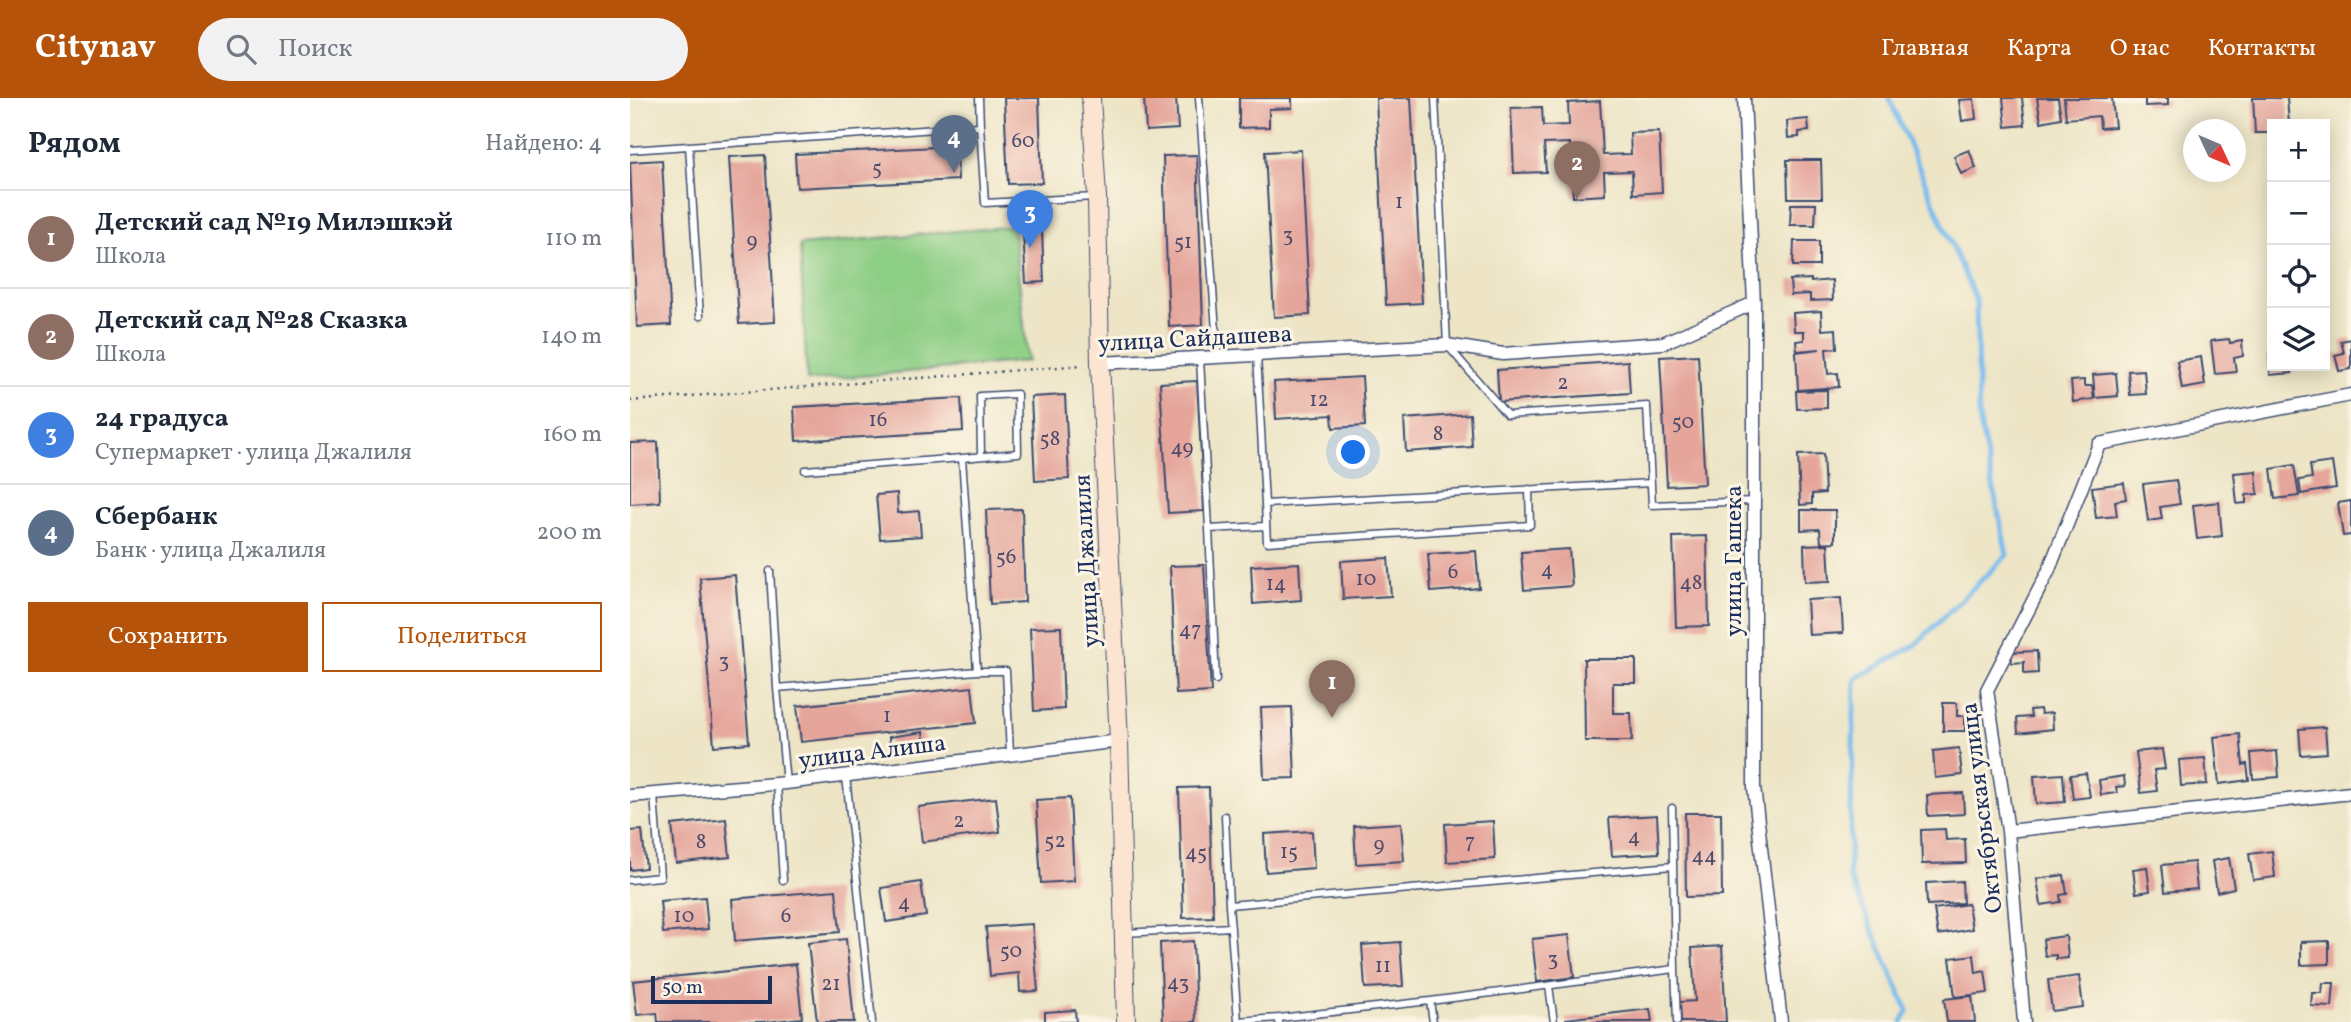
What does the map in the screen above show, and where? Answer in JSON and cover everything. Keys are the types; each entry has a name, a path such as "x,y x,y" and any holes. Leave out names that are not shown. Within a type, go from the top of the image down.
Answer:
{"main road":[{"name":"улица Джалиля","path":"1091,98 1097,197 1100,363 1119,741 1126,1022"}],"street":[{"name":"улица Гашека","path":"1744,98 1754,303 1754,787 1781,1022"},
{"name":"улица Сайдашева","path":"1100,363 1447,345 1503,354 1663,344 1754,303"},
{"name":"Октябрьская улица","path":"2024,1022 2008,831 1987,690 2048,572 2099,444 2351,395"},
{"name":"улица Алиша","path":"630,796 782,784 1119,741"},
{"path":"2008,831 2351,793"}],"lane":[{"path":"979,98 985,203 1097,197"},
{"path":"1199,98 1218,358"},
{"path":"1435,98 1447,345 1507,415 1647,406 1652,505 1754,501"},
{"path":"630,150 980,125"},
{"path":"688,146 699,316"},
{"path":"1257,355 1267,542 1530,525 1529,489"},
{"path":"1200,359 1216,680"},
{"path":"805,470 962,458 1018,453 1017,394 980,396 981,456"},
{"path":"962,458 977,671"},
{"path":"1265,504 1651,483"},
{"path":"1209,529 1266,526"},
{"path":"769,571 778,688 783,880"},
{"path":"778,688 977,671 1006,671 1010,756"},
{"path":"846,776 872,1022"},
{"path":"630,880 660,877 654,795"},
{"path":"1672,808 1677,1022"},
{"path":"1226,816 1229,905 1238,1021 1279,1020 1675,969"},
{"path":"1229,905 1673,866"},
{"path":"1122,933 1231,928"},
{"path":"1549,986 1554,1022"},
{"path":"1430,1001 1433,1022"}],"path":[{"name":"улица Сайдашева","path":"630,401 1100,363"}],"green space":[{"path":"1013,226 1028,361 807,381 800,245"}],"building":[{"path":"1004,98 1039,98 1042,183 1008,184"},
{"path":"1144,98 1176,98 1178,129 1146,131"},
{"path":"1239,98 1292,98 1292,108 1269,109 1269,127 1239,128"},
{"path":"1376,98 1411,98 1422,303 1386,305"},
{"path":"2003,98 2022,98 2025,125 2006,127"},
{"path":"2037,98 2058,98 2061,118 2041,122"},
{"path":"2064,98 2112,98 2115,127 2100,128 2099,116 2066,119"},
{"path":"2145,98 2168,98 2168,105 2145,106"},
{"path":"2253,98 2287,98 2289,119 2267,119 2267,133 2255,133"},
{"path":"1974,99 1976,119 1962,121 1959,100"},
{"path":"1600,101 1603,155 1631,154 1630,133 1659,132 1662,192 1633,194 1632,171 1604,172 1605,195 1573,197 1570,143 1544,144 1546,172 1514,173 1511,108 1542,107 1543,126 1569,125 1568,103"},
{"path":"1808,119 1809,131 1799,132 1799,137 1788,138 1787,121"},
{"path":"957,146 958,180 797,188 795,154"},
{"path":"1301,150 1310,315 1274,317 1265,152"},
{"path":"1969,150 1976,168 1961,174 1954,156"},
{"path":"765,155 775,322 739,324 729,157"},
{"path":"1197,155 1203,325 1169,327 1163,156"},
{"path":"662,160 671,325 637,327 630,162"},
{"path":"1787,160 1821,160 1822,198 1788,198"},
{"path":"1791,204 1816,204 1815,225 1790,225"},
{"path":"1042,231 1044,282 1026,283 1023,232"},
{"path":"1794,241 1819,241 1819,266 1793,266"},
{"path":"1811,279 1811,282 1832,280 1833,300 1810,301 1810,294 1791,295 1790,280"},
{"path":"1821,311 1822,330 1836,329 1837,348 1826,349 1828,374 1838,373 1839,387 1798,390 1796,352 1820,349 1797,351 1796,341 1804,340 1804,331 1794,331 1793,313"},
{"path":"2229,339 2230,343 2242,341 2243,356 2234,358 2236,372 2215,374 2211,341"},
{"path":"2351,339 2351,369 2339,371 2335,355 2344,353 2341,341"},
{"path":"1698,355 1705,484 1667,486 1660,357"},
{"path":"2201,357 2205,385 2182,389 2177,361"},
{"path":"1628,361 1630,393 1499,402 1497,370"},
{"path":"2144,370 2146,394 2130,395 2128,371"},
{"path":"2270,371 2292,371 2292,373 2270,375"},
{"path":"2116,373 2118,396 2095,398 2093,375"},
{"path":"1362,377 1365,426 1333,428 1332,415 1276,419 1274,382"},
{"path":"2084,380 2084,386 2092,386 2094,399 2073,402 2071,381"},
{"path":"1197,381 1204,511 1168,513 1160,383"},
{"path":"1827,390 1827,408 1797,409 1796,391"},
{"path":"1065,395 1069,479 1035,481 1031,397"},
{"path":"961,398 963,431 796,441 794,407"},
{"path":"1470,414 1472,447 1406,452 1404,419"},
{"path":"658,442 660,502 630,504 630,443"},
{"path":"1823,454 1825,493 1812,494 1812,504 1800,505 1798,455"},
{"path":"2332,462 2336,488 2301,494 2299,480 2312,478 2310,465"},
{"path":"2294,465 2299,496 2275,499 2271,469"},
{"path":"2256,471 2258,494 2246,495 2246,503 2237,504 2234,473"},
{"path":"2176,480 2180,504 2160,507 2162,519 2148,521 2143,484"},
{"path":"2124,483 2126,499 2115,501 2117,516 2096,518 2092,487"},
{"path":"897,493 898,513 919,511 921,536 880,539 876,495"},
{"path":"2351,501 2351,535 2343,536 2338,503"},
{"path":"2219,502 2222,536 2197,539 2193,505"},
{"path":"1022,509 1025,602 990,604 986,510"},
{"path":"1801,510 1835,510 1835,542 1821,543 1820,529 1801,530"},
{"path":"1707,536 1709,626 1676,627 1673,537"},
{"path":"1828,544 1830,581 1805,582 1804,545"},
{"path":"1569,549 1572,586 1524,590 1521,552"},
{"path":"1476,551 1479,588 1431,592 1428,554"},
{"path":"1388,558 1391,596 1343,599 1341,561"},
{"path":"1299,563 1301,600 1253,604 1251,566"},
{"path":"1204,565 1211,692 1176,694 1170,566"},
{"path":"735,575 749,743 714,746 700,578"},
{"path":"1841,598 1843,633 1809,635 1807,600"},
{"path":"1061,627 1064,709 1034,711 1030,628"},
{"path":"2037,651 2038,673 2024,674 2024,662 2012,663 2011,652"},
{"path":"1584,659 1636,659 1636,683 1613,683 1613,713 1631,713 1632,741 1585,741"},
{"path":"972,687 976,723 801,742 797,706"},
{"path":"1943,703 1957,703 1957,716 1965,716 1965,731 1943,731"},
{"path":"1292,707 1295,778 1264,779 1261,708"},
{"path":"2040,709 2041,714 2052,713 2053,729 2018,733 2017,718 2031,717 2030,710"},
{"path":"2325,727 2327,753 2301,755 2299,729"},
{"path":"923,732 925,745 890,750 889,737"},
{"path":"2240,734 2243,765 2247,764 2249,780 2219,784 2214,737"},
{"path":"1959,748 1962,775 1935,778 1933,751"},
{"path":"2162,749 2165,769 2154,770 2157,791 2141,793 2136,752"},
{"path":"2277,751 2279,777 2253,779 2251,753"},
{"path":"2205,758 2207,784 2181,786 2179,760"},
{"path":"2086,773 2090,797 2073,799 2070,775"},
{"path":"2063,774 2065,802 2036,804 2034,776"},
{"path":"2124,776 2125,786 2116,787 2117,793 2101,795 2099,780"},
{"path":"1209,787 1213,917 1183,918 1179,788"},
{"path":"1963,793 1964,814 1928,816 1927,795"},
{"path":"996,798 1000,832 922,842 918,807"},
{"path":"1070,798 1074,881 1041,883 1036,800"},
{"path":"1685,813 1721,813 1722,896 1686,897"},
{"path":"1657,815 1659,853 1612,856 1609,818"},
{"path":"726,819 730,857 676,863 672,825"},
{"path":"1493,821 1495,859 1447,862 1445,824"},
{"path":"1401,823 1404,861 1356,864 1354,826"},
{"path":"1945,829 1946,840 1965,839 1966,863 1922,864 1921,830"},
{"path":"642,830 646,868 630,870 630,831"},
{"path":"1312,831 1314,868 1266,872 1264,834"},
{"path":"2272,851 2275,877 2253,880 2249,854"},
{"path":"2229,858 2234,888 2217,892 2212,861"},
{"path":"2194,862 2197,889 2165,892 2162,865"},
{"path":"2147,867 2150,891 2136,893 2133,869"},
{"path":"2064,875 2067,894 2060,895 2061,902 2041,905 2037,879"},
{"path":"1962,881 1963,903 1927,905 1926,883"},
{"path":"921,882 926,916 886,922 881,888"},
{"path":"836,890 840,932 735,941 732,899"},
{"path":"705,897 708,929 663,933 660,901"},
{"path":"1968,904 1972,929 1938,935 1934,909"},
{"path":"1032,924 1038,991 1020,992 1019,973 990,976 986,927"},
{"path":"1569,935 1574,977 1537,982 1532,939"},
{"path":"2066,936 2068,958 2045,956 2043,939"},
{"path":"846,939 854,1022 817,1022 808,943"},
{"path":"1193,941 1196,1022 1163,1022 1160,943"},
{"path":"2329,941 2329,964 2301,965 2301,942"},
{"path":"1400,942 1403,986 1365,988 1362,945"},
{"path":"1722,946 1726,1022 1681,1022 1680,1002 1695,1001 1692,948"},
{"path":"1974,955 1976,973 1985,971 1988,993 1955,997 1950,958"},
{"path":"796,964 802,1018 767,1022 658,1022 657,1013 637,1015 633,981"},
{"path":"2079,976 2083,1007 2052,1011 2048,980"},
{"path":"2323,983 2334,983 2332,1007 2311,1006 2312,993 2322,993"},
{"path":"1972,996 1975,1022 1947,1022 1944,999"},
{"path":"1650,1009 1652,1022 1566,1022 1566,1019"},
{"path":"1075,1010 1076,1022 1045,1022 1045,1012"}],"waterway":[{"path":"1889,98 1976,301 1979,418 2007,555 1914,646 1855,679 1849,876 1908,1011 1902,1022"}],"place":[{"name":"Сбербанк","path":"954,173"},
{"name":"Детский сад №28 Сказка","path":"1577,199"},
{"name":"24 градуса","path":"1030,248"},
{"name":"Детский сад №19 Милэшкэй","path":"1332,718"}]}
